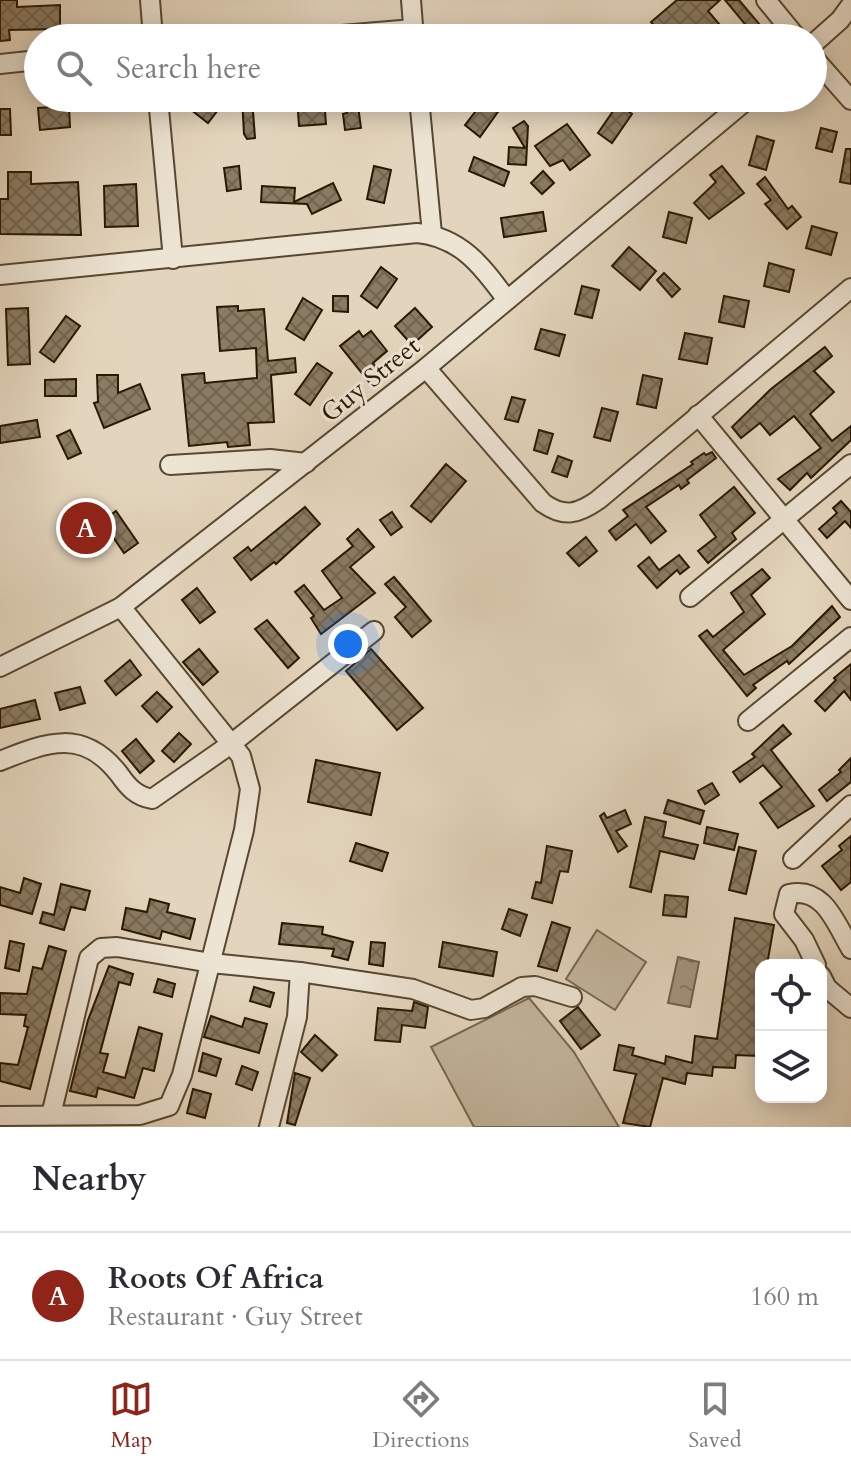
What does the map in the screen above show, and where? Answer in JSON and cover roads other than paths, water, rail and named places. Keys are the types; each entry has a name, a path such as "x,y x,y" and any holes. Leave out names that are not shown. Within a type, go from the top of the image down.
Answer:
{"street":[{"path":"150,0 152,24"},
{"path":"411,0 412,24"},
{"path":"766,0 786,24"},
{"path":"827,31 847,13"},
{"path":"0,64 24,61"},
{"path":"827,73 851,100"},
{"path":"159,112 173,259"},
{"path":"420,112 432,234"},
{"name":"Guy Street","path":"0,667 121,607 426,368 732,112"},
{"path":"0,275 173,259 390,233 432,234 474,255 507,300"},
{"path":"426,368 532,492 555,511 583,511 851,288"},
{"path":"698,415 851,600"},
{"path":"170,465 270,459 306,463"},
{"path":"690,597 851,464"},
{"path":"0,1116 140,1115 169,1106 182,1075 244,830 250,789 241,756 121,607"},
{"path":"0,761 42,745 68,742 91,748 107,759 134,792 152,799 231,744 374,631"},
{"path":"748,721 851,637"},
{"path":"793,859 851,806"},
{"path":"813,959 804,940 784,914 789,894 802,891 815,895 826,906 851,949"},
{"path":"51,1115 89,958 101,948 117,947 211,963 300,972 413,989 471,1010 484,1008 522,987 535,986 572,997"},
{"path":"269,1127 297,1017 300,972"},
{"path":"827,988 851,1008"}],"water":[{"path":"678,957 699,962 690,1007 668,1003"}],"place":[{"name":"Roots Of Africa","path":"86,528"}]}
